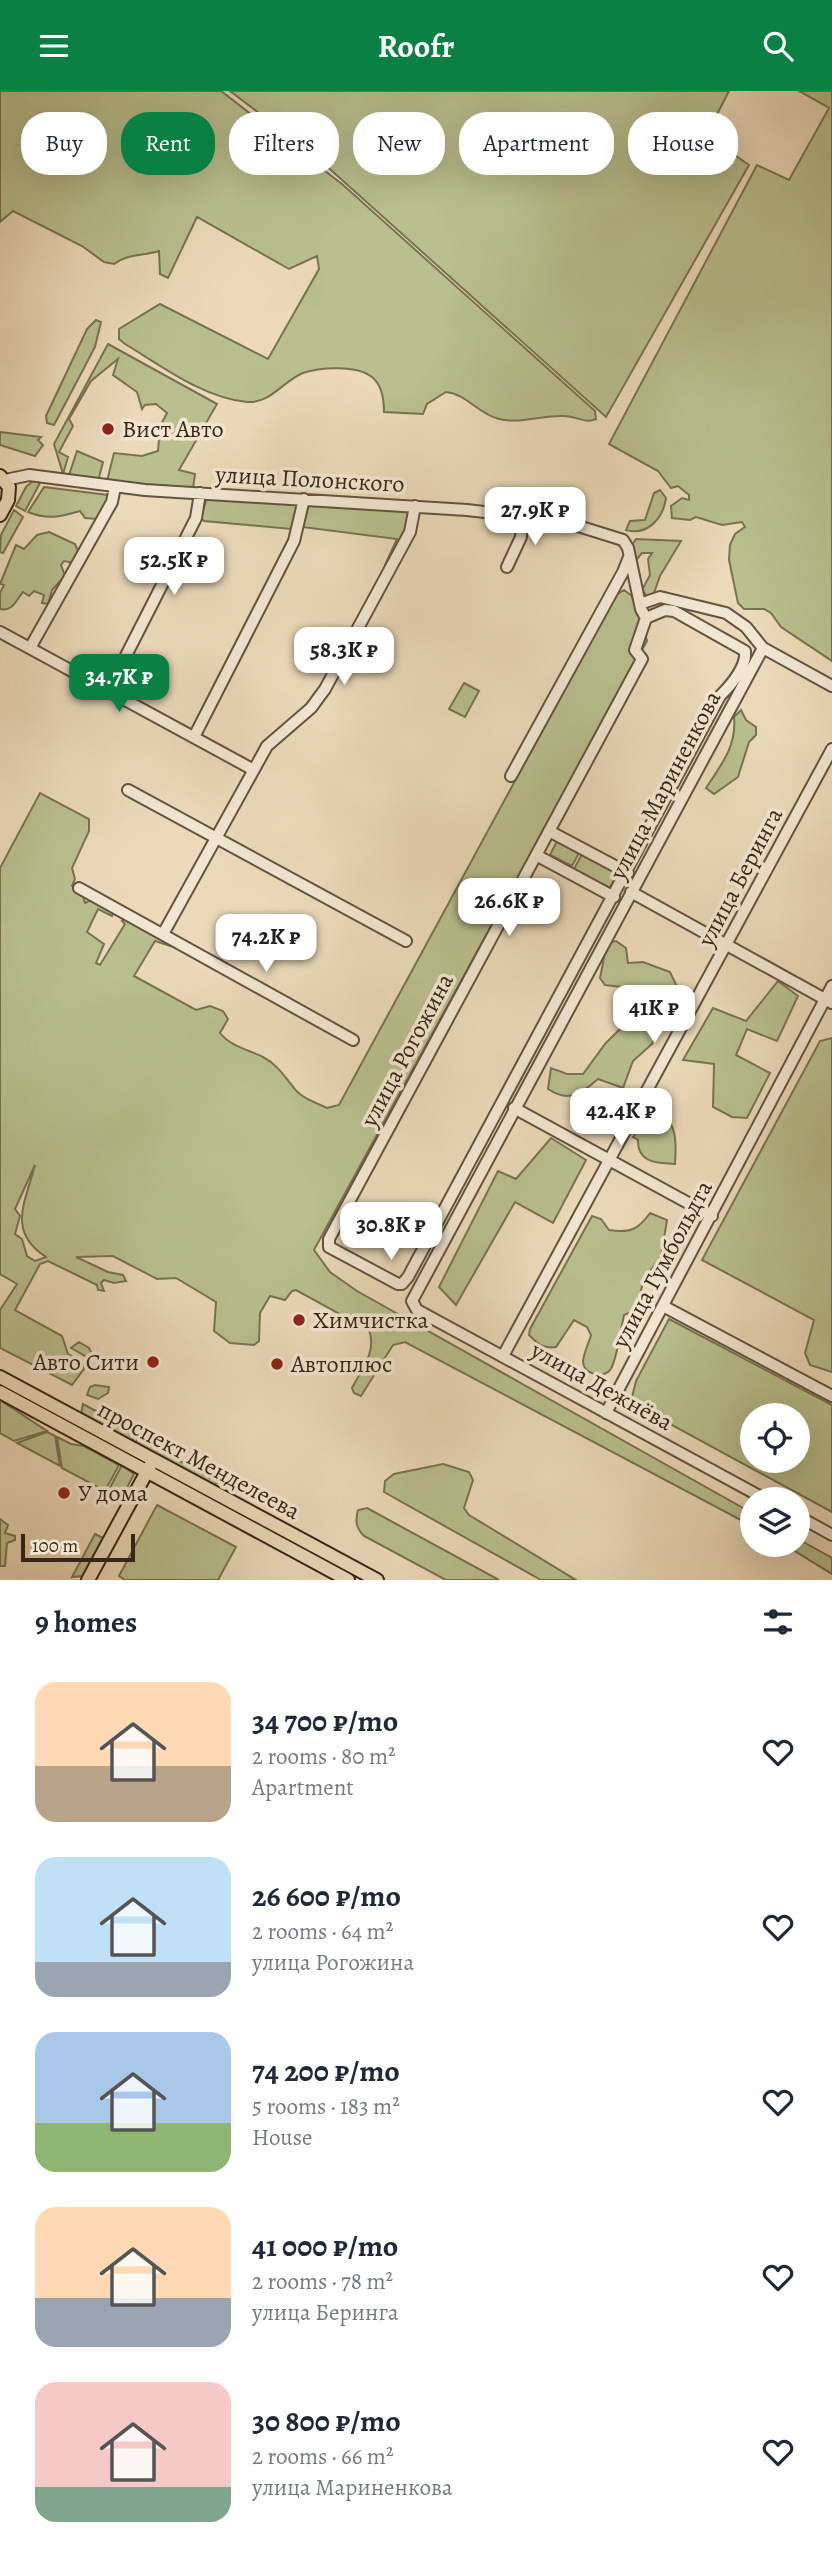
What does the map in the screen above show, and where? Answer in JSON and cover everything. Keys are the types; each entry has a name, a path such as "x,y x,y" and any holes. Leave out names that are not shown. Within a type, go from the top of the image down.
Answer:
{"main road":[{"path":"0,515 9,493 3,478"},
{"name":"проспект Менделеева","path":"0,1377 261,1533 348,1580"},
{"name":"проспект Менделеева","path":"0,1392 268,1521 377,1580"},
{"path":"88,1580 150,1465"},
{"path":"261,1533 268,1521"}],"street":[{"name":"улица Полонского","path":"3,478 29,475 115,487 415,506 522,516 573,524 617,537 623,540 629,555"},
{"path":"30,648 112,502 115,487"},
{"path":"108,691 196,518 201,493"},
{"path":"194,737 294,541 304,499"},
{"path":"163,934 252,769 266,755 277,734 321,697 410,532 415,506"},
{"path":"507,567 521,537 522,516"},
{"path":"536,855 614,897 720,696 732,684 747,654 674,611 665,610 646,618 640,604 629,555"},
{"path":"511,776 624,572 629,555"},
{"path":"640,604 660,597 726,613 746,627 763,648 832,686"},
{"name":"улица Рогожина","path":"614,897 405,1281 398,1284 329,1247 328,1243 642,659 636,653 636,645 646,618"},
{"path":"0,632 252,769"},
{"name":"улица Мариненкова","path":"417,1310 412,1305 412,1297 763,648"},
{"name":"улица Беринга","path":"503,1356 832,749"},
{"path":"128,790 406,941"},
{"path":"549,831 628,873"},
{"path":"79,888 354,1040"},
{"path":"631,892 828,1001"},
{"name":"улица Гумбольдта","path":"606,1413 828,1001 832,986"},
{"path":"514,1108 712,1216"},
{"path":"663,1305 832,1396"},
{"name":"улица Дежнёва","path":"417,1310 743,1487"},
{"path":"810,1523 832,1535"}],"green space":[{"path":"0,91 221,91 248,112 229,112 229,175 330,175 595,411 596,419 588,421 564,416 515,421 499,419 460,396 446,392 427,404 423,414 384,412 382,393 375,380 365,373 348,369 328,368 303,373 270,396 255,402 215,394 183,380 125,344 119,339 119,329 160,304 268,359 319,269 317,256 289,269 197,217 168,278 160,274 159,251 129,257 114,264 104,262 82,246 13,211 0,222"},
{"path":"230,91 729,91 718,112 628,112 628,175 738,175 738,157 749,165 606,417 336,175 339,175 339,112 258,112"},
{"path":"799,91 832,91 832,661 781,627 771,613 764,609 744,609 738,603 729,560 730,545 735,534 745,527 742,522 722,525 696,517 690,520 672,518 671,506 682,498 689,500 689,495 678,486 671,488 658,471 609,444 757,165 789,180 829,108"},
{"path":"96,320 101,322 95,347 54,425 47,423 46,416 87,329"},
{"path":"108,344 217,404 179,470 195,474 193,488 107,481 114,453 142,456 158,451 160,426 167,413 156,404 145,405 142,409 137,392 113,375 118,359 91,381 69,419 73,426 59,452 68,457 63,474 54,444"},
{"path":"0,432 41,437 38,440 43,445 35,456 0,445"},
{"path":"77,451 103,462 98,481 69,475"},
{"path":"34,480 41,481 25,511 16,506 26,487"},
{"path":"44,487 108,495 109,498 97,519 85,518 80,511 54,517 28,512"},
{"path":"660,490 666,498 658,519 647,528 626,530 630,521 645,520 654,493"},
{"path":"207,497 296,502 299,506 291,529 204,521 201,518"},
{"path":"309,503 409,511 407,531 385,565 397,539 302,527"},
{"path":"14,510 23,517 3,553 0,552 1,535"},
{"path":"49,532 75,544 79,553 74,563 64,561 61,565 65,576 52,590 48,604 42,603 44,595 34,591 29,596 23,592 11,607 0,609 0,593 4,585 0,584 16,545 24,549 37,535"},
{"path":"636,539 681,541 660,576 653,596 648,598 642,590 650,575 648,559 652,553 642,553 637,559 630,548"},
{"path":"624,590 632,596 647,641 314,1250 330,1272 357,1291 740,1506 740,1520 405,1342 393,1345 361,1396 354,1393 352,1388 370,1353 369,1330 296,1290 285,1300 270,1296 260,1313 259,1341 254,1345 230,1343 214,1331 216,1302 176,1278 157,1279 113,1256 76,1257 108,1272 123,1275 126,1281 114,1283 104,1280 101,1283 104,1291 48,1261 40,1264 15,1310 62,1336 68,1354 82,1362 84,1369 72,1385 0,1348 0,1310 17,1284 0,1274 0,868 40,793 89,819 89,831 72,868 75,879 72,886 82,893 85,903 93,899 114,911 112,916 98,909 87,932 104,944 96,963 100,965 125,924 122,921 127,918 168,940 170,946 155,941 134,976 196,1010 210,1006 223,1011 228,1019 220,1033 224,1037 268,1060 297,1092 305,1097 327,1108 339,1105 616,595","holes":["35,1165 22,1215 26,1237 46,1257 35,1261 27,1256 22,1239 15,1234 20,1216 15,1209"]},
{"path":"464,683 479,691 465,717 449,709"},
{"path":"741,710 746,720 756,727 756,735 749,742 738,777 714,794 706,788 727,755 733,737 734,717"},
{"path":"557,841 579,853 572,866 550,855"},
{"path":"582,854 618,873 610,888 574,869"},
{"path":"616,941 626,948 628,963 643,962 670,972 678,989 652,1044 633,1061 623,1088 598,1079 575,1095 555,1093 548,1089 551,1068 567,1074 583,1074 605,1044 629,1020 630,1004 621,987 605,985 600,978 607,943"},
{"path":"778,981 798,996 777,1041 747,1029 736,1055 770,1073 747,1118 732,1117 713,1107 714,1064 683,1060 713,1008 746,1021"},
{"path":"832,1038 832,1372 810,1365 805,1353 814,1320 702,1260 820,1041"},
{"path":"668,1119 676,1146 675,1164 656,1162 645,1157 641,1153 638,1140 633,1137 644,1123 659,1131"},
{"path":"551,1138 586,1160 553,1223 515,1202 456,1305 439,1287 498,1171 516,1179"},
{"path":"650,1213 667,1220 661,1256 643,1281 637,1310 624,1315 617,1352 610,1370 598,1375 584,1366 583,1359 591,1335 587,1327 574,1320 556,1347 544,1346 535,1341 529,1335 530,1329 592,1216 601,1219 609,1230 623,1231 637,1227"},
{"path":"669,1319 832,1405 832,1512 810,1500 810,1487 786,1487 760,1473 810,1473 810,1403 740,1403 740,1462 637,1406 632,1397 636,1381"},
{"path":"79,1342 89,1348 92,1354 87,1357 71,1348"},
{"path":"90,1387 109,1387 108,1393 98,1399 87,1395"},
{"path":"0,1400 47,1431 14,1441 0,1433"},
{"path":"83,1404 122,1425 135,1436 131,1443 81,1414"},
{"path":"47,1432 55,1436 60,1466 17,1443"},
{"path":"57,1437 71,1444 84,1446 119,1465 105,1491 62,1468"},
{"path":"138,1438 218,1482 211,1486 134,1445"},
{"path":"443,1464 469,1472 473,1480 464,1508 469,1515 576,1580 541,1580 384,1492 385,1481 394,1474"},
{"path":"122,1465 134,1474 120,1501 105,1497"},
{"path":"157,1505 236,1547 218,1580 125,1580 119,1576"},
{"path":"367,1508 499,1580 446,1580 364,1536 358,1527 357,1518 358,1510"},
{"path":"0,1519 8,1525 5,1533 15,1536 15,1540 7,1543 5,1566 0,1566"},
{"path":"95,1534 103,1538 83,1576 72,1577"},
{"path":"810,1546 832,1558 832,1574 804,1557 810,1557"}],"place":[{"name":"Вист Авто","path":"108,429"},
{"name":"Химчистка","path":"299,1320"},
{"name":"Авто Сити","path":"153,1362"},
{"name":"Автоплюс","path":"277,1364"},
{"name":"У дома","path":"64,1493"}]}
